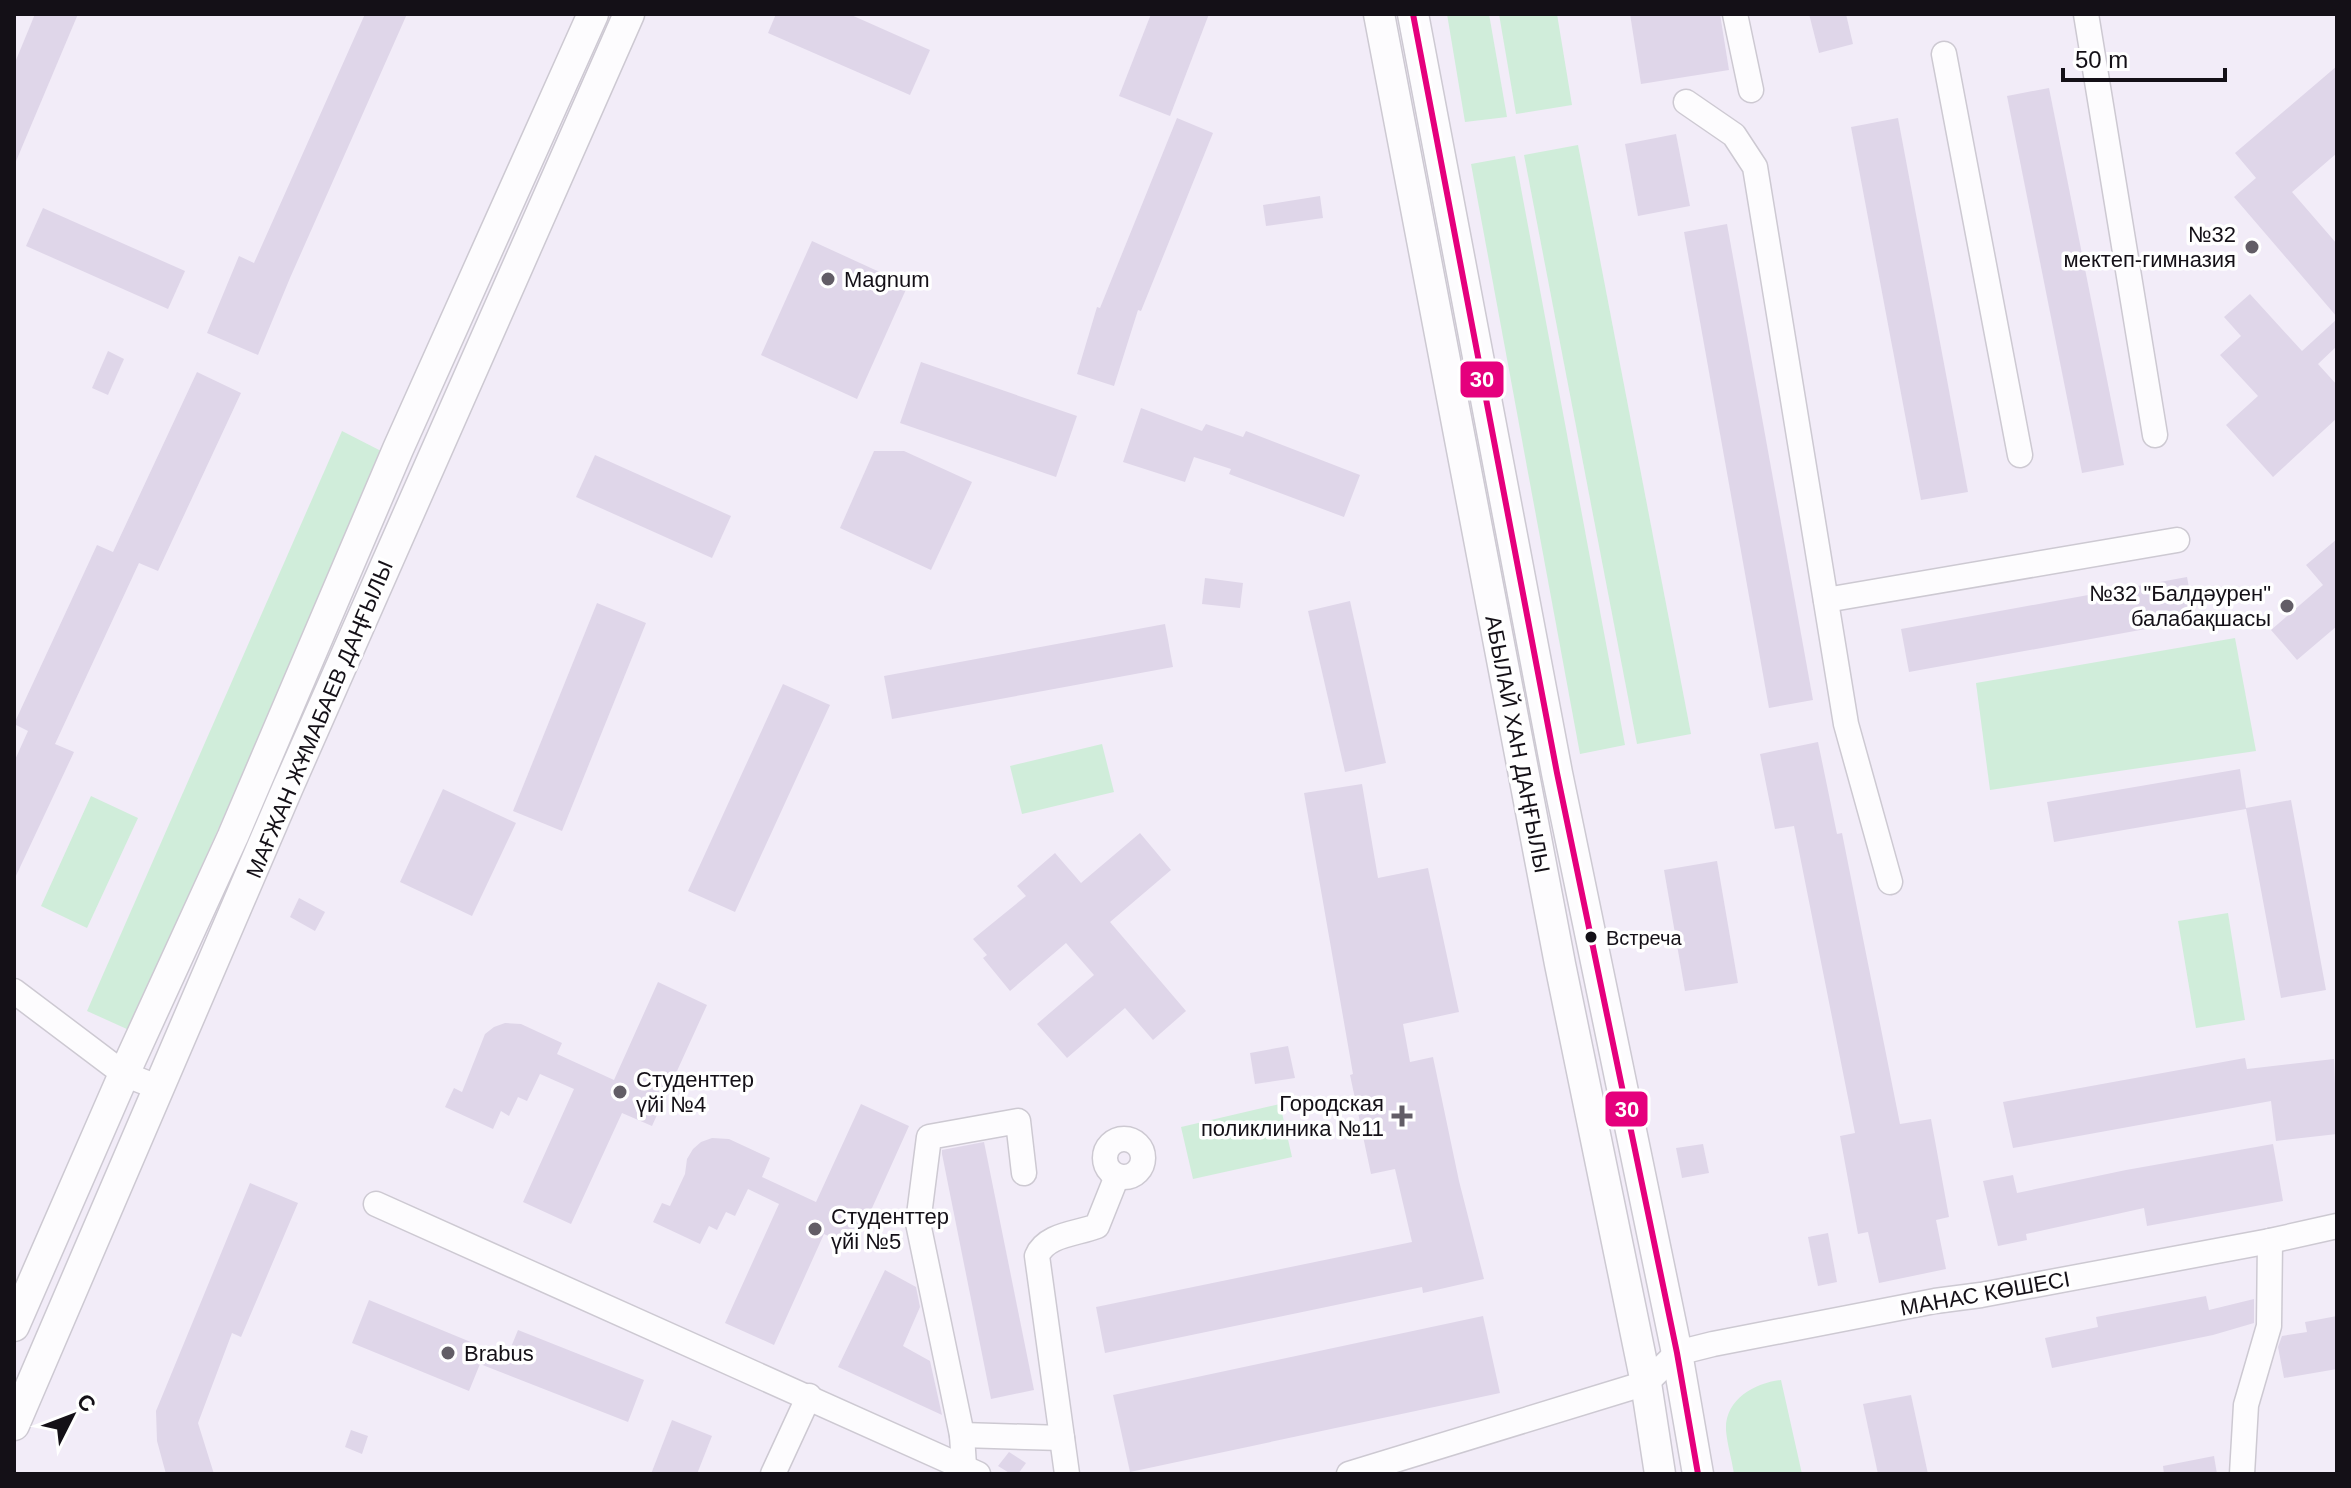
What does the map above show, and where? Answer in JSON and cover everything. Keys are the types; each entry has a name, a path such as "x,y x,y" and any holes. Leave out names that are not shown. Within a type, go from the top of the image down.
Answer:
{"main road":[{"name":"МАҒЖАН ЖҰМАБАЕВ ДАҢҒЫЛЫ","path":"14,1326 233,836 398,449 593,14"},
{"name":"МАҒЖАН ЖҰМАБАЕВ ДАҢҒЫЛЫ","path":"14,1425 107,1213 157,1087 629,14"},
{"name":"АБЫЛАЙ ХАН ДАҢҒЫЛЫ","path":"1379,14 1549,909 1646,1383 1660,1474"},
{"name":"АБЫЛАЙ ХАН ДАҢҒЫЛЫ","path":"1413,14 1557,773 1677,1353 1698,1474"}],"street":[{"path":"1735,14 1751,90"},
{"path":"2086,14 2155,435"},
{"path":"1944,54 2020,455"},
{"path":"1686,102 1734,135 1755,167 1846,724 1890,882"},
{"path":"1826,600 2177,540"},
{"path":"14,991 124,1074 157,1087"},
{"path":"971,1470 918,1223 929,1137 1018,1121 1024,1173"},
{"path":"1067,1474 1037,1256 1050,1241 1097,1226 1117,1176"},
{"path":"376,1204 971,1470"},
{"name":"МАНАС КӨШЕСІ","path":"1677,1353 2337,1226"},
{"path":"2242,1474 2246,1405 2269,1326 2270,1241"},
{"path":"1349,1474 1646,1383 1677,1353"},
{"path":"773,1474 809,1396"},
{"path":"962,1435 1062,1438"}],"green space":[{"path":"1447,14 1489,14 1507,117 1465,122"},
{"path":"1499,14 1557,14 1572,105 1516,114"},
{"path":"1578,145 1691,734 1637,744 1524,155"},
{"path":"1515,156 1625,745 1580,754 1471,164"},
{"path":"342,431 385,453 129,1030 87,1011"},
{"path":"2235,638 2256,751 1990,790 1976,683"},
{"path":"1102,744 1114,792 1022,814 1010,766"},
{"path":"91,796 138,818 87,928 41,906"},
{"path":"2228,913 2245,1020 2196,1028 2178,921"},
{"path":"1280,1104 1292,1157 1193,1179 1181,1127"},
{"path":"1781,1380 1802,1474 1734,1474 1726,1430 1731,1410 1743,1394"}],"building":[{"path":"35,14 78,14 14,166 14,65"},
{"path":"365,14 407,14 258,355 207,333 239,256 254,263"},
{"path":"776,14 849,14 930,50 910,95 768,33"},
{"path":"1151,14 1209,14 1170,116 1119,96"},
{"path":"1630,14 1720,14 1729,70 1641,84"},
{"path":"1809,14 1846,14 1853,44 1819,53"},
{"path":"2337,66 2337,153 2292,192 2337,244 2337,317 2234,197 2256,178 2235,153"},
{"path":"2049,88 2124,465 2082,473 2007,96"},
{"path":"1177,118 1213,133 1141,311 1138,310 1114,386 1077,374 1097,307 1100,308"},
{"path":"1898,118 1968,492 1921,500 1851,127"},
{"path":"1676,134 1690,206 1638,216 1625,144"},
{"path":"1320,196 1323,218 1266,226 1263,205"},
{"path":"43,208 185,271 168,309 26,246"},
{"path":"1727,224 1813,700 1769,708 1684,232"},
{"path":"812,241 908,285 857,399 761,355"},
{"path":"2250,294 2302,351 2337,319 2337,346 2318,364 2337,385 2337,418 2273,477 2226,425 2258,396 2220,355 2241,336 2224,317"},
{"path":"108,351 124,359 108,395 92,388"},
{"path":"921,362 1077,416 1056,477 900,423"},
{"path":"197,372 241,393 158,571 139,563 55,744 74,752 14,880 14,762 28,731 14,724 97,545 113,552"},
{"path":"1141,408 1202,431 1206,424 1243,437 1246,431 1360,475 1344,517 1229,474 1231,469 1194,457 1185,482 1123,462"},
{"path":"874,451 904,451 972,482 931,570 840,528"},
{"path":"595,455 731,516 712,558 576,497"},
{"path":"2337,539 2337,626 2297,660 2271,630 2323,585 2306,565"},
{"path":"2187,577 2195,620 1909,672 1901,629"},
{"path":"1205,578 1243,583 1240,608 1202,604"},
{"path":"1350,601 1386,763 1345,772 1308,611"},
{"path":"597,603 646,623 562,831 513,811"},
{"path":"1165,624 1173,667 892,719 884,676"},
{"path":"783,684 830,705 735,912 688,891"},
{"path":"1818,742 1837,834 1842,833 1900,1124 1931,1119 1949,1217 1936,1220 1946,1269 1879,1283 1868,1232 1858,1234 1840,1136 1855,1133 1794,826 1775,829 1760,754"},
{"path":"2240,769 2246,808 2291,800 2326,990 2281,998 2246,809 2054,842 2047,802"},
{"path":"1362,784 1378,878 1428,868 1459,1012 1403,1024 1410,1062 1433,1057 1459,1181 1484,1279 1423,1293 1422,1287 1105,1353 1096,1307 1412,1242 1395,1169 1371,1174 1350,1075 1353,1074 1304,793"},
{"path":"443,789 516,823 472,916 400,882"},
{"path":"1140,833 1171,870 1110,922 1186,1011 1153,1040 1125,1008 1067,1058 1037,1024 1094,975 1066,943 1010,991 983,958 987,955 973,939 1026,896 1017,886 1055,853 1081,883"},
{"path":"1717,861 1738,983 1685,991 1664,870"},
{"path":"299,898 325,912 315,931 290,917"},
{"name":"Студенттер үйі №4","path":"658,982 707,1005 652,1126 622,1113 571,1224 523,1202 574,1089 540,1074 527,1101 518,1097 509,1116 501,1111 493,1129 445,1107 454,1088 462,1092 485,1034 505,1023 521,1024 562,1043 557,1054 614,1080"},
{"path":"1288,1046 1295,1078 1255,1084 1250,1053"},
{"path":"2245,1058 2247,1069 2334,1059 2337,1134 2276,1141 2271,1101 2013,1148 2003,1102"},
{"name":"Студенттер үйі №5","path":"861,1104 909,1126 854,1248 824,1234 774,1345 725,1323 779,1204 748,1189 735,1216 726,1212 717,1230 709,1226 700,1244 653,1222 662,1203 670,1206 693,1149 712,1138 729,1139 770,1158 762,1177 816,1202"},
{"path":"984,1142 1034,1390 991,1399 942,1154 942,1150"},
{"path":"1703,1144 1709,1173 1682,1178 1676,1148"},
{"path":"2273,1144 2283,1201 2147,1226 2144,1208 2026,1234 2027,1240 1998,1246 1983,1181 2013,1175 2017,1193"},
{"path":"250,1183 298,1203 241,1337 232,1333 198,1423 214,1474 166,1474 157,1441 156,1411"},
{"path":"1828,1233 1837,1282 1818,1286 1808,1237"},
{"path":"885,1270 916,1287 920,1307 903,1346 930,1361 942,1415 838,1367"},
{"path":"2206,1296 2209,1310 2254,1299 2254,1323 2213,1335 2052,1368 2045,1338 2098,1327 2096,1317"},
{"path":"369,1300 507,1357 518,1330 644,1380 628,1422 480,1364 469,1391 352,1343"},
{"path":"1483,1316 1500,1393 1130,1472 1113,1395"},
{"path":"2337,1316 2337,1369 2284,1378 2278,1347 2282,1336 2307,1332 2305,1322"},
{"path":"1911,1395 1928,1474 1878,1474 1863,1404"},
{"path":"672,1420 712,1436 697,1474 651,1474"},
{"path":"351,1430 368,1436 362,1454 345,1447"},
{"path":"1009,1452 1026,1463 1018,1474 1011,1474 998,1466"},
{"path":"2214,1456 2217,1474 2164,1474 2163,1466"}],"transit line":[{"name":"30","path":"1413,14 1557,773 1677,1353 1698,1474"}],"place":[{"name":"№32 мектеп-гимназия","path":"2252,247"},
{"name":"Magnum","path":"828,279"},
{"name":"№32 \"Балдәурен\" балабақшасы","path":"2287,606"},
{"name":"Встреча","path":"1591,937"},
{"name":"Студенттер үйі №4","path":"620,1092"},
{"name":"Городская поликлиника №11","path":"1402,1116"},
{"name":"Студенттер үйі №5","path":"815,1229"},
{"name":"Brabus","path":"448,1353"}]}
